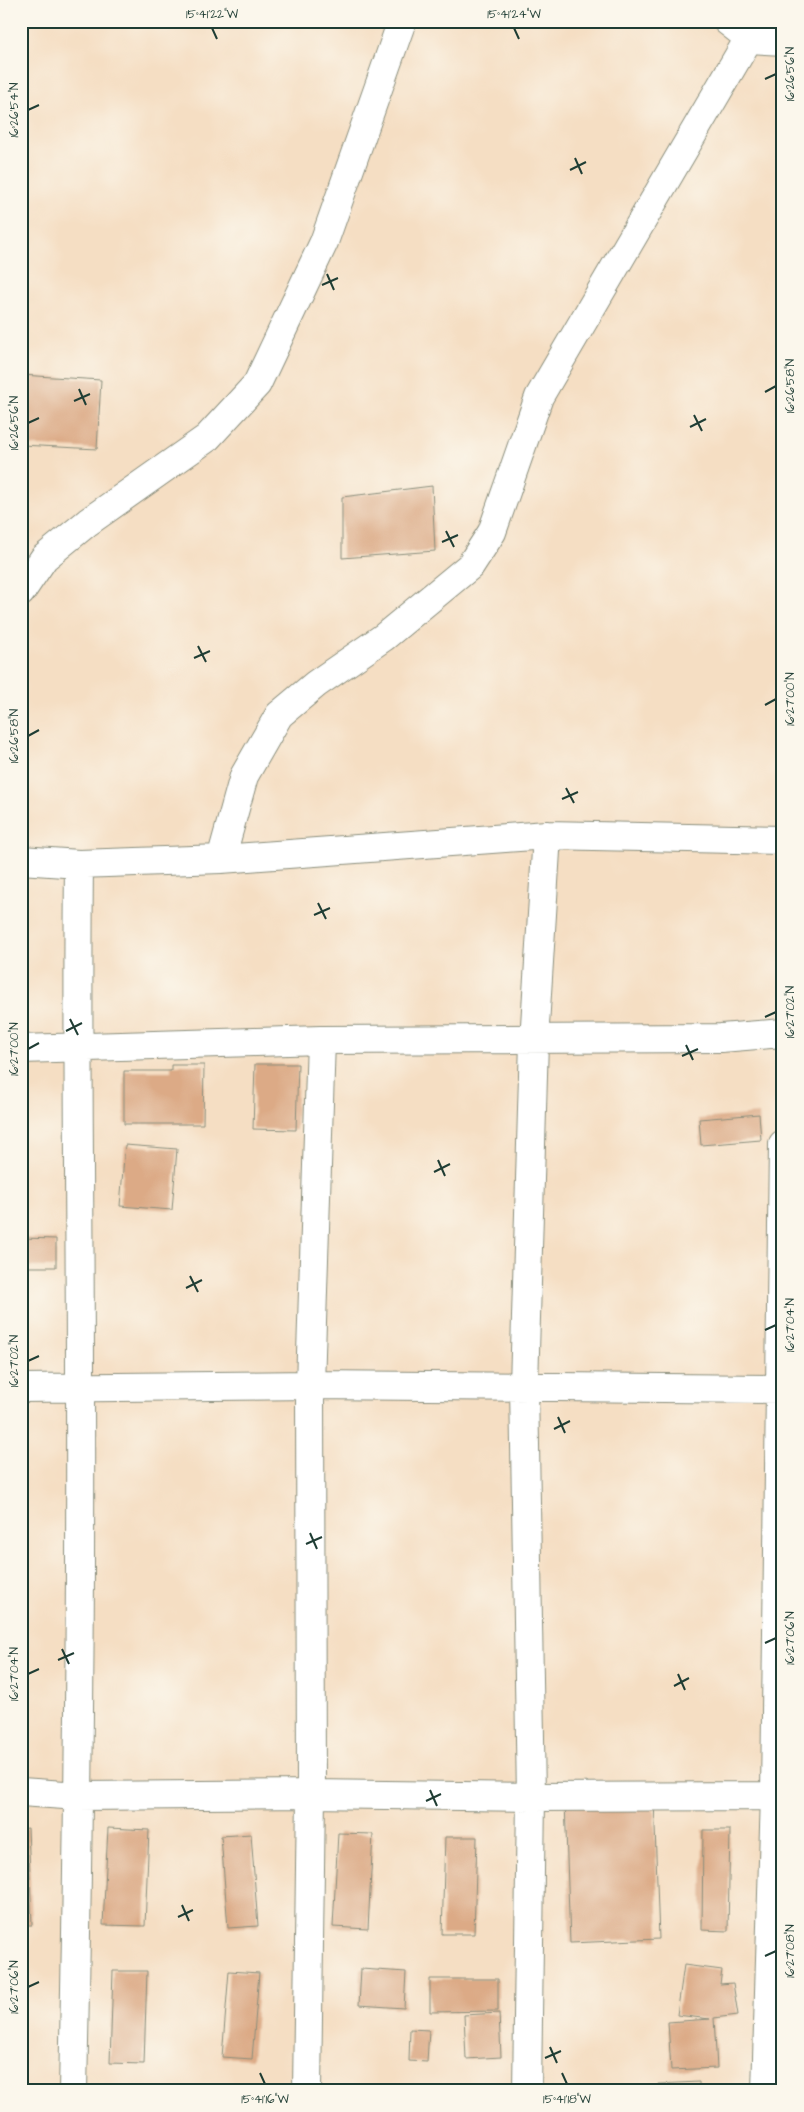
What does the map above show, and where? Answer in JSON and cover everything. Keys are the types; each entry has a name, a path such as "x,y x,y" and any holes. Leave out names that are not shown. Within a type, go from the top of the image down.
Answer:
{"street":[{"path":"21,592 44,558 88,522 207,438 257,384 324,242 402,21"},
{"path":"727,21 783,41"},
{"path":"221,859 244,776 279,716 316,684 384,637 470,566 492,532 539,397 754,30"},
{"path":"527,2091 531,1797 524,1386 534,1041 547,835"},
{"path":"21,860 79,864 221,859 547,835 783,840"},
{"path":"73,2091 79,1796 80,1388 77,1049 79,864"},
{"path":"21,1049 77,1049 321,1040 534,1041 721,1038 783,1033"},
{"path":"307,2091 312,1794 310,1385 321,1040"},
{"path":"766,2091 779,1795 783,1144"},
{"path":"21,1388 310,1385 781,1389"},
{"path":"21,1792 79,1796 312,1794 531,1797 779,1795"}],"building":[{"path":"21,375 101,380 97,449 21,445"},
{"path":"432,486 435,551 342,558 342,497"},
{"path":"255,1064 298,1064 296,1130 253,1129"},
{"path":"171,1065 204,1065 203,1124 124,1124 124,1071 171,1071"},
{"path":"759,1114 761,1140 701,1145 699,1119"},
{"path":"125,1145 177,1149 172,1210 120,1206"},
{"path":"21,1238 56,1239 56,1267 21,1267"},
{"path":"654,1798 659,1939 570,1943 565,1801"},
{"path":"28,1828 32,1925 21,1925 21,1829"},
{"path":"108,1828 149,1830 145,1926 103,1925"},
{"path":"703,1830 730,1830 728,1931 702,1930"},
{"path":"338,1833 373,1834 368,1929 333,1927"},
{"path":"251,1834 258,1926 228,1928 221,1836"},
{"path":"445,1837 477,1837 474,1934 442,1934"},
{"path":"684,1965 722,1970 720,1984 733,1983 738,2015 714,2018 717,2068 671,2070 668,2022 710,2019 677,2015"},
{"path":"361,1969 406,1972 404,2008 359,2005"},
{"path":"113,1971 147,1971 144,2064 110,2063"},
{"path":"229,1971 259,1973 252,2059 222,2057"},
{"path":"430,1979 498,1979 498,2011 430,2012"},
{"path":"499,2013 501,2057 466,2059 464,2015"},
{"path":"410,2029 429,2030 427,2062 409,2061"},
{"path":"699,2082 699,2091 658,2091 658,2084"}]}
